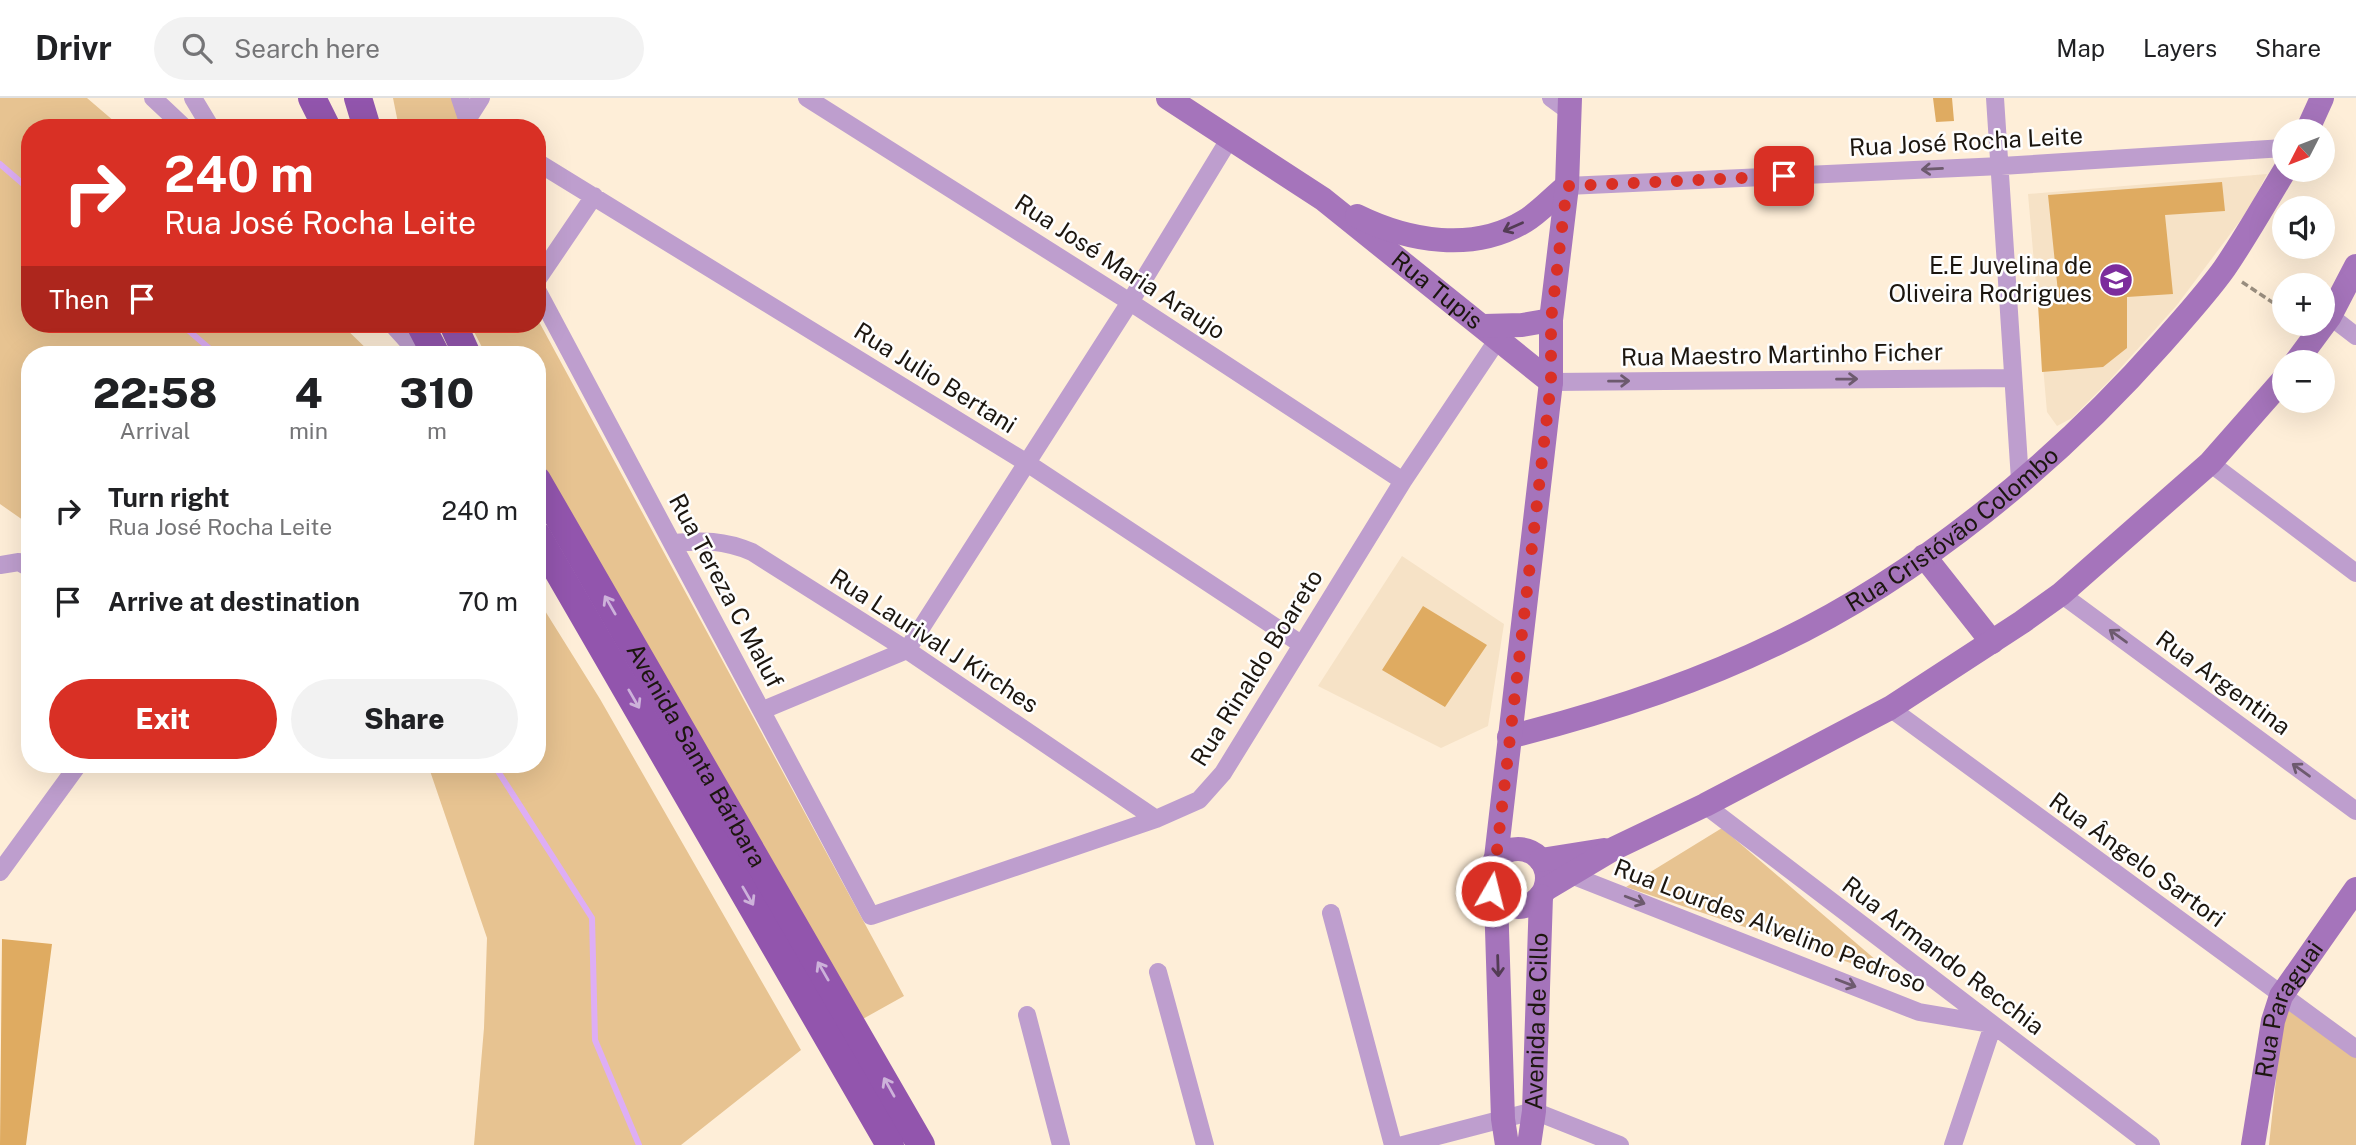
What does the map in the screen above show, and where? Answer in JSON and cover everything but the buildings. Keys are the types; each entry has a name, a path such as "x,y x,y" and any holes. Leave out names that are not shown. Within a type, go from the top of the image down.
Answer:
{"main road":[{"path":"312,98 322,119"},
{"path":"358,98 364,119"},
{"path":"376,98 377,119"},
{"name":"Rua Tupis","path":"1168,98 1323,200 1551,382"},
{"path":"2312,119 2322,98"},
{"path":"1564,103 1567,186 1551,320 1551,382 1496,859 1489,874 1496,898 1514,908 1525,907 1544,892 1615,848 1705,805 1890,708 1992,642 2061,594 2210,463 2272,393"},
{"name":"Rua Cristóvão Colombo","path":"1508,737 1593,716 1766,649 1854,601 1924,556 2082,427 2134,375 2223,269 2277,182"},
{"name":"Rua Tupis","path":"1323,200 1378,226 1425,239 1464,241 1495,234 1525,221 1567,186"},
{"path":"1402,262 1415,244 1425,239"},
{"path":"2335,306 2356,266"},
{"path":"1491,333 1551,320"},
{"name":"Avenida Santa Bárbara","path":"546,495 858,1030 921,1145"},
{"name":"Avenida Santa Bárbara","path":"546,550 890,1145"},
{"path":"1924,556 1992,642"},
{"path":"1958,665 1966,610"},
{"path":"1502,801 1548,878 1544,892"},
{"path":"1496,859 1514,849 1537,856 1615,848"},
{"name":"Rua Paraguai","path":"2253,1145 2273,1021 2281,996 2356,889"},
{"name":"Avenida de Cillo","path":"1529,1145 1534,1111 1544,892"},
{"name":"Avenida de Cillo","path":"1496,898 1503,1119 1507,1145"}],"street":[{"path":"153,98 175,119"},
{"path":"193,98 206,119"},
{"path":"460,98 469,119"},
{"path":"474,119 481,98"},
{"name":"Rua José Maria Araujo","path":"807,98 1130,302 1404,481"},
{"path":"1995,98 2020,480"},
{"path":"763,710 907,650 1130,302 1230,138"},
{"name":"Rua José Rocha Leite","path":"1567,186 2000,166 2272,149"},
{"name":"Rua Julio Bertani","path":"546,167 1027,463 1301,644"},
{"path":"546,266 594,196"},
{"name":"Rua Tereza C Maluf","path":"546,307 871,916"},
{"path":"2335,320 2356,335"},
{"path":"400,333 412,346"},
{"name":"Rua Rinaldo Boareto","path":"871,916 1156,819 1199,800 1223,773 1404,481 1491,333"},
{"name":"Rua Maestro Martinho Ficher","path":"1551,382 2012,378"},
{"path":"2210,463 2356,573"},
{"name":"Rua Laurival J Kirches","path":"673,543 705,540 729,542 752,552 907,650 1156,819"},
{"path":"0,565 21,563"},
{"name":"Rua Argentina","path":"2061,594 2356,811"},
{"name":"Rua Ângelo Sartori","path":"1890,708 2356,1049"},
{"path":"0,872 72,773"},
{"name":"Rua Armando Recchia","path":"1705,805 2151,1145"},
{"name":"Rua Lourdes Alvelino Pedroso","path":"1571,875 1919,1012 1993,1025"},
{"path":"1331,913 1393,1145"},
{"path":"1157,972 1205,1145"},
{"path":"1027,1015 1061,1145"},
{"path":"1953,1145 1993,1025"},
{"path":"1403,1145 1534,1111 1620,1145"}],"path":[{"path":"2223,269 2272,302"}],"shaded area":[{"path":"0,98 87,98 112,119 21,119 21,333 350,333 364,346 21,346 21,519 0,504"},
{"path":"393,98 455,98 461,119 397,119"},
{"name":"E.E Juvelina de Oliveira Rodrigues","path":"2267,174 2249,209 2177,305 2109,381 2072,418 2057,426 2047,412 2028,194"},
{"path":"475,333 545,333 904,996 852,1025 546,473 546,346 481,346"},
{"path":"1402,556 1504,624 1488,726 1441,748 1318,686"},
{"path":"546,612 600,699 801,1050 681,1145 474,1145 484,1028 487,938 431,773 546,773"},
{"path":"1722,828 1898,979 1626,887"},
{"path":"2284,1004 2356,1051 2356,1145 2269,1145"}],"waterway":[{"path":"0,164 21,182"},
{"path":"191,333 207,346"},
{"path":"499,773 592,918 595,1040 639,1145"}],"place":[{"name":"E.E Juvelina de Oliveira Rodrigues","path":"2116,280"}],"route":[{"path":"1491,891 1489,874 1496,859 1551,382 1551,320 1567,186 1784,176"}]}
